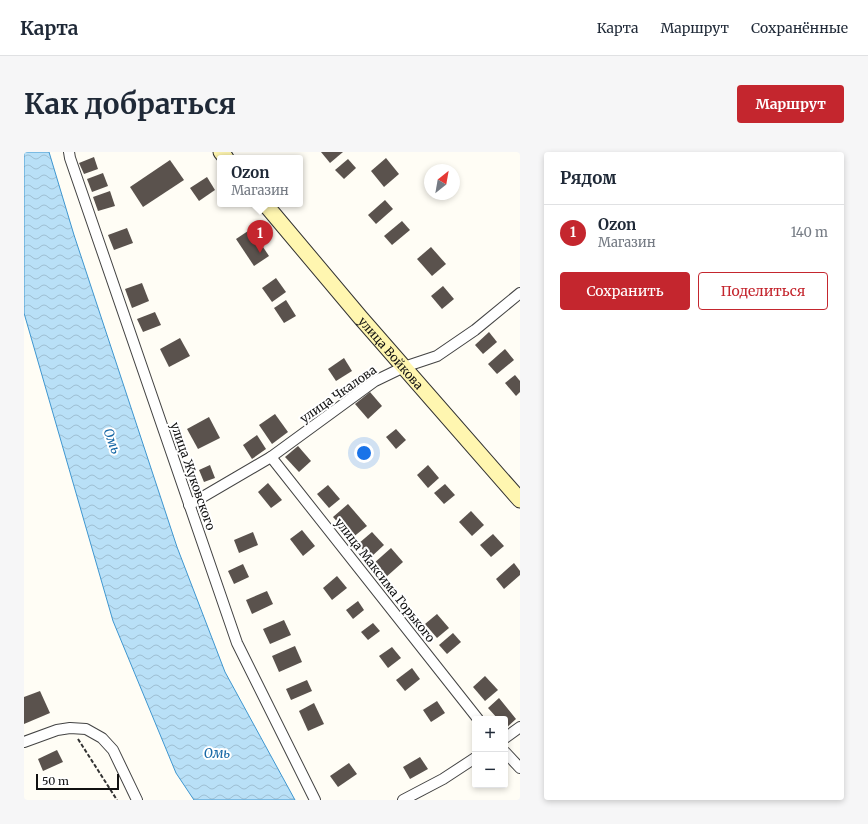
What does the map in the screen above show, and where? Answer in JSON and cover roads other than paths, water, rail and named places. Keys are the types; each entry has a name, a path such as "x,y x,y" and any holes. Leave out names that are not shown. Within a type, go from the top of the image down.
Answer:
{"main road":[{"name":"улица Войкова","path":"268,207 360,317 520,500"}],"street":[{"name":"улица Жуковского","path":"69,152 237,643 315,800"},
{"name":"улица Чкалова","path":"189,505 271,457 375,381 404,367 437,356 475,330 520,293"},
{"name":"улица Максима Горького","path":"271,457 476,716"},
{"path":"508,736 520,727"},
{"path":"24,742 57,730 70,728 86,729 102,738 113,750 137,800"},
{"path":"508,755 520,768"},
{"path":"403,800 443,779 472,760"}],"water":[{"name":"Омь","path":"24,152 49,152 74,235 177,547 225,672 295,800 194,800 176,773 113,621 24,313"}],"place":[{"name":"Ozon","path":"260,253"}]}
